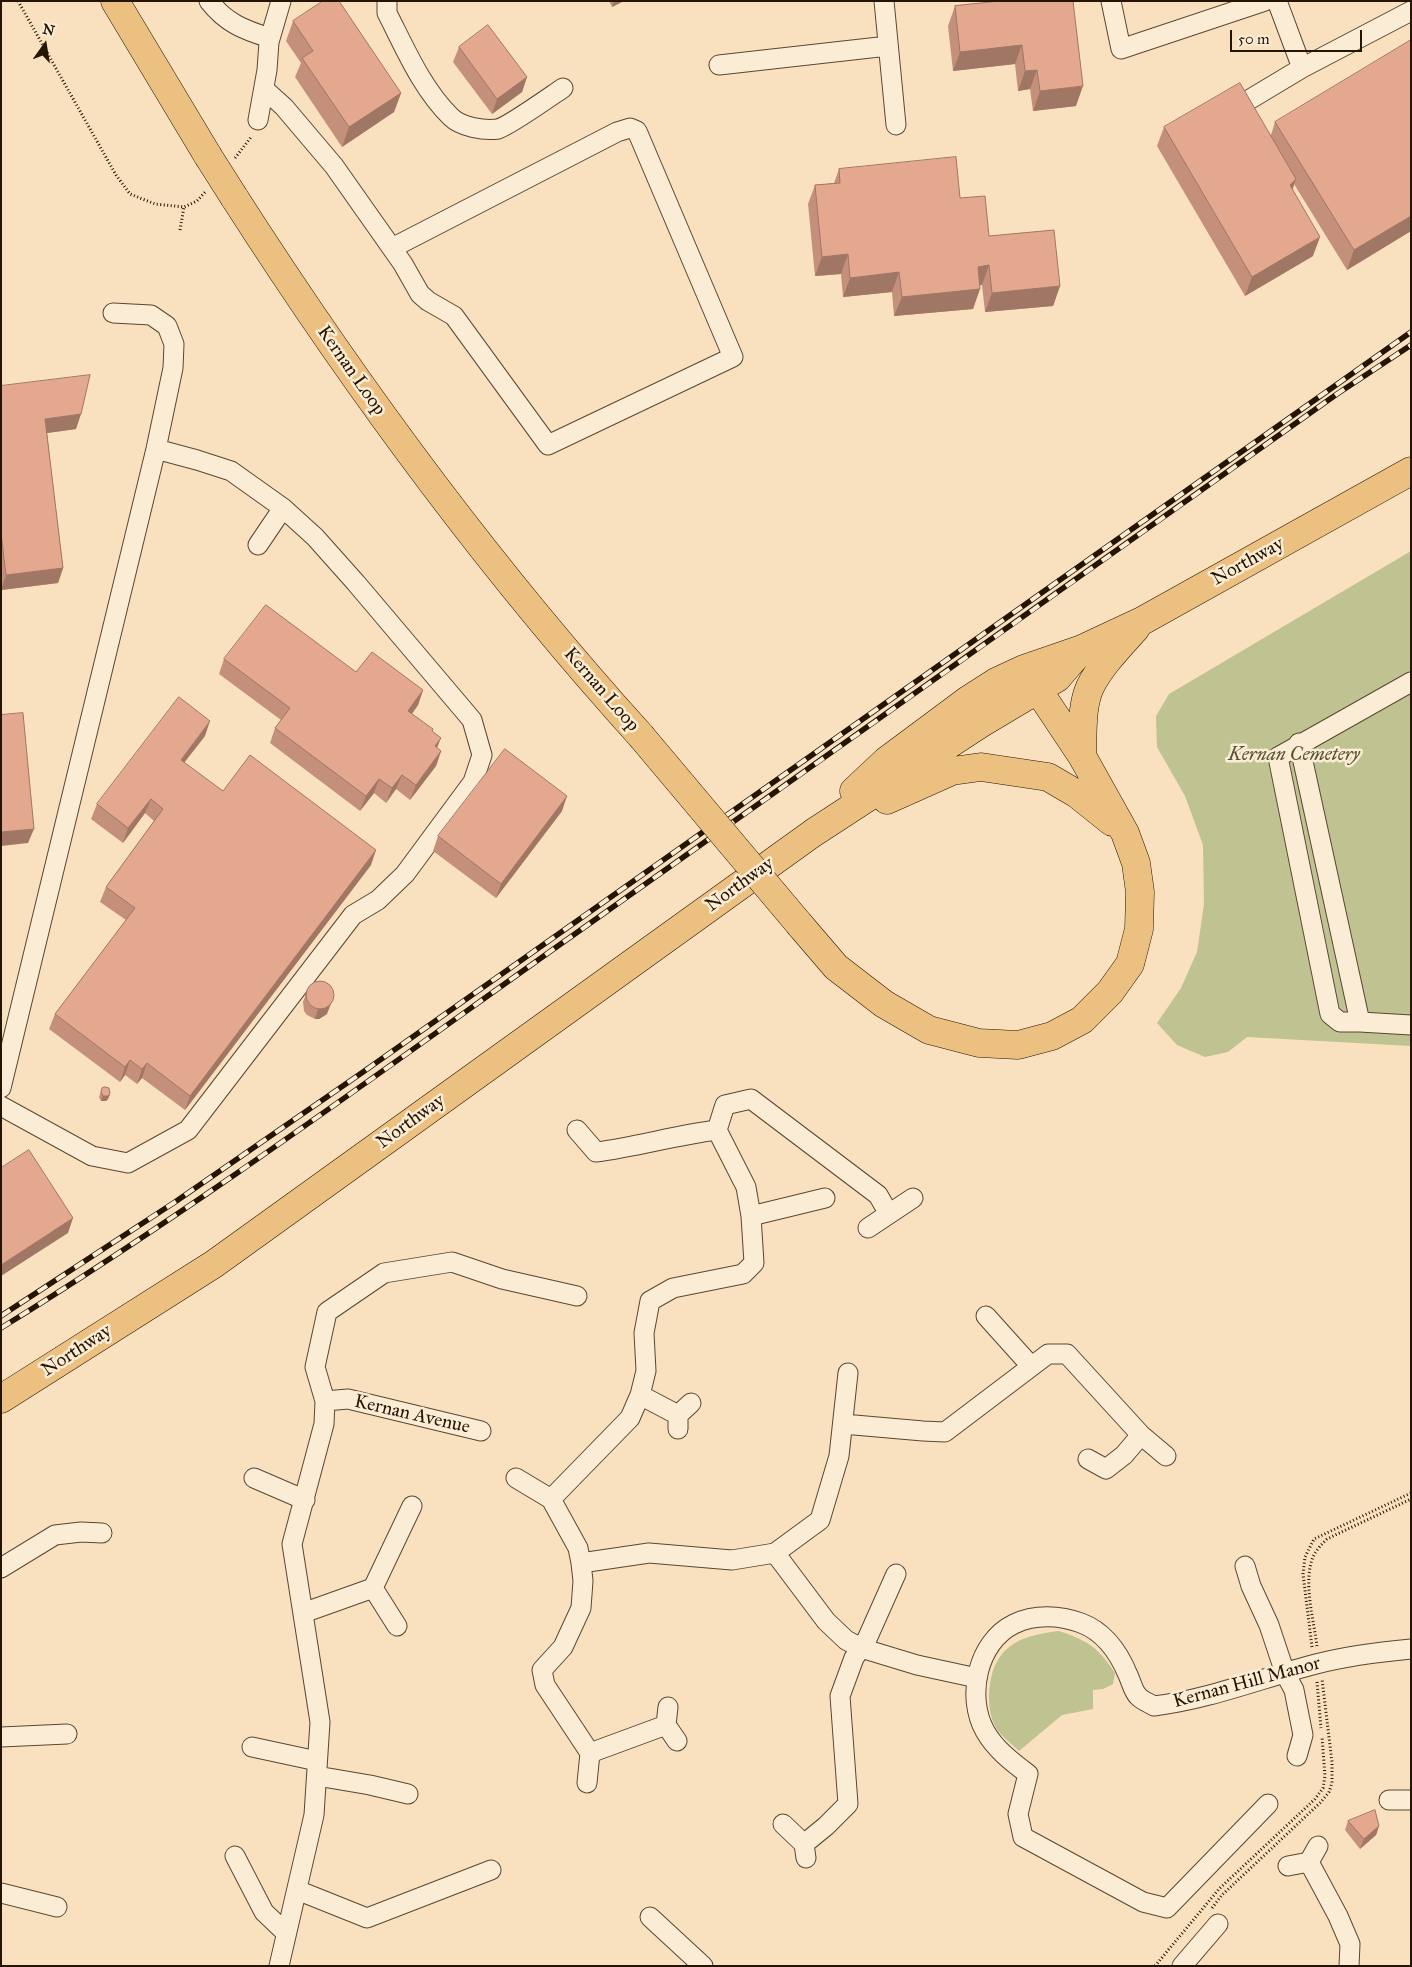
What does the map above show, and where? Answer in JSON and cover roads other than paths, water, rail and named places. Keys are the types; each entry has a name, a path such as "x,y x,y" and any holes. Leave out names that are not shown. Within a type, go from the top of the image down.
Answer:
{"highway":[{"name":"Kernan Loop","path":"115,1 221,158 221,192 384,419 481,546 596,685 836,966 884,1004 929,1030 979,1043 1018,1045 1052,1036 1082,1020 1110,992 1130,964 1139,929 1140,892 1136,863 1124,833 1082,756 1031,679"},
{"name":"Northway","path":"812,833 855,791 962,725 1031,679 1057,678 1082,649 1142,621 1411,470"},
{"path":"1082,756 1084,708 1090,687 1104,666 1142,621"},
{"name":"Northway","path":"1,1399 214,1264 812,833 1031,679"},
{"path":"812,833 952,771 981,767 1048,777 1078,794 1124,833"}],"street":[{"path":"209,1 220,15 243,29 270,38"},
{"path":"258,120 270,38 281,1"},
{"path":"387,1 387,13 427,88 452,119 467,126 484,130 500,128 563,88"},
{"path":"884,1 896,126"},
{"path":"1111,1 1121,49 1265,1"},
{"path":"1277,1 1302,68"},
{"path":"1247,101 1302,68 1411,11"},
{"path":"718,65 888,46"},
{"path":"264,88 284,107 334,166 392,248 420,294 428,301 454,316 548,445 733,357 638,131 630,128 617,132 392,248"},
{"path":"1,1088 156,449 173,368 174,344 167,326 151,315 113,313"},
{"path":"1,1106 92,1156 128,1163 188,1130 353,915 378,900 405,874 473,782 482,755 472,720 356,583 314,537 283,508 231,471 156,449"},
{"path":"258,545 283,508"},
{"path":"1411,682 1299,743 1278,757 1330,1014 1340,1022 1411,1025"},
{"path":"1299,743 1360,1022"},
{"path":"551,1499 630,1418 640,1395 646,1371 644,1333 650,1301 673,1288 743,1274 754,1263 751,1216 746,1187 717,1130 725,1105 750,1099 878,1195 889,1214"},
{"path":"578,1130 596,1152 625,1149 686,1134 717,1130"},
{"path":"751,1216 825,1198"},
{"path":"868,1228 913,1198"},
{"path":"325,1401 315,1367 327,1312 384,1273 452,1262 502,1279 577,1296"},
{"path":"986,1316 1031,1366"},
{"path":"842,1424 945,1432 1048,1354 1067,1354 1141,1435 1166,1456"},
{"path":"581,1563 650,1553 732,1560 775,1553 820,1520 839,1456 848,1373"},
{"path":"640,1395 683,1416"},
{"name":"Kernan Avenue","path":"279,1966 314,1815 320,1722 292,1544 324,1424 325,1401 348,1399 481,1431"},
{"path":"1088,1459 1106,1469 1124,1455 1141,1435"},
{"path":"254,1478 305,1500"},
{"path":"516,1478 551,1499 578,1548 583,1581 582,1608 563,1647 542,1670 545,1685 590,1753 587,1783"},
{"path":"303,1613 373,1588 412,1506"},
{"path":"1,1568 55,1535 81,1532 102,1533"},
{"path":"775,1553 826,1621 846,1640 861,1648 917,1665 977,1678"},
{"path":"1245,1566 1251,1586 1269,1625 1285,1673 1294,1690 1303,1735 1297,1756"},
{"path":"784,1824 805,1851 848,1804 840,1696 854,1658 867,1639 896,1574"},
{"path":"373,1588 397,1626"},
{"name":"Kernan Hill Manor","path":"1268,1804 1167,1908 1143,1902 1023,1837 1018,1814 1028,1774 1004,1756 984,1731 975,1701 977,1678 982,1658 994,1640 1013,1624 1034,1617 1057,1617 1082,1624 1106,1639 1120,1656 1138,1696 1154,1706 1185,1702 1285,1673 1360,1654 1411,1648"},
{"path":"668,1706 666,1725 677,1741"},
{"path":"590,1753 666,1725"},
{"path":"1,1737 67,1734"},
{"path":"252,1747 370,1785 408,1794"},
{"path":"1389,1800 1411,1800"},
{"path":"1288,1866 1313,1854 1350,1944 1348,1966"},
{"path":"235,1856 264,1912 286,1934"},
{"path":"297,1890 368,1918 491,1870"},
{"path":"1,1893 57,1907"},
{"path":"650,1917 704,1966"},
{"path":"1182,1966 1218,1924"}],"railway":[{"path":"1,1316 175,1202 363,1072 1411,332"},
{"path":"1,1328 71,1284 278,1145 1337,394 1411,345"}],"park label":[{"name":"Kernan Cemetery","path":"1294,755"}]}
